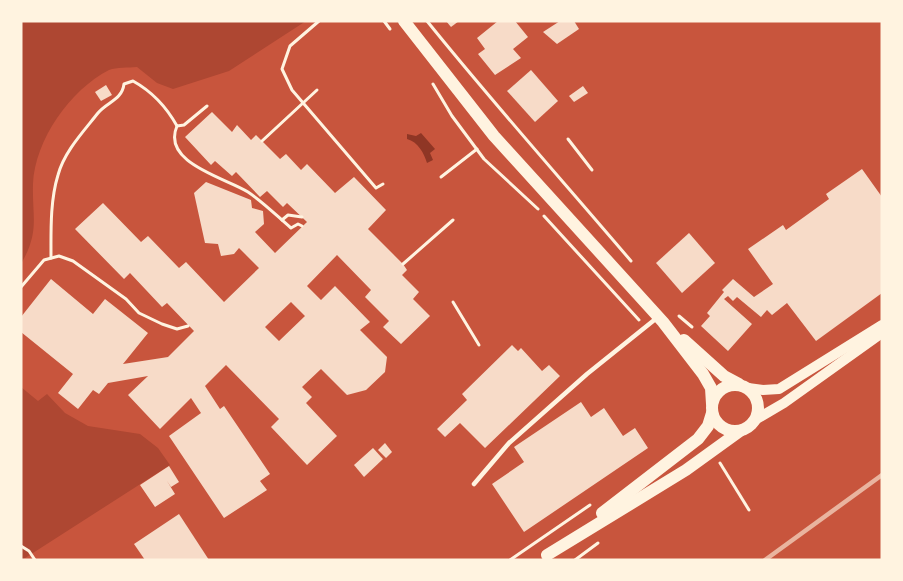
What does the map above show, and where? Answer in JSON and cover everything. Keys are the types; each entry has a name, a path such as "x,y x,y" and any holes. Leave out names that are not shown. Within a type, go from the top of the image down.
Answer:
{"main road":[{"path":"404,21 494,136 660,320 704,374 711,388 712,408 720,425 733,431 740,430"},
{"path":"544,558 686,470 755,420 759,406 757,399 744,386 724,376 660,320"},
{"path":"544,558 698,439 708,426 715,397 725,387 744,386"}],"street":[{"path":"744,386 763,390 779,389 882,326"},
{"path":"755,420 784,403 882,333"}],"lane":[{"path":"474,484 509,443 587,374 645,327 660,320"}],"path":[{"path":"384,21 395,35"},
{"path":"427,21 494,103 636,267"},
{"path":"317,22 290,46 282,69 292,90 376,189 383,184"},
{"path":"430,80 484,159 539,210 645,327"},
{"path":"51,258 53,204 58,174 82,133 102,108 123,92 124,84 133,81 140,85 166,109 177,126"},
{"path":"262,141 317,90"},
{"path":"177,126 184,125 207,106"},
{"path":"177,126 174,135 176,146 199,169 250,194 291,228 298,224 302,226"},
{"path":"568,139 592,170"},
{"path":"441,177 477,149"},
{"path":"282,220 288,215 302,217"},
{"path":"403,264 453,220"},
{"path":"21,287 44,260 59,256 73,261 126,299 139,313 177,329 188,326"},
{"path":"453,302 479,345"},
{"path":"675,312 699,332"},
{"path":"717,459 748,510"},
{"path":"21,546 29,551 35,560"}],"shaded area":[{"path":"21,21 306,21 229,71 173,89 157,83 137,67 109,70 81,90 57,118 40,150 33,184 33,233 21,264"},
{"path":"421,133 435,149 430,153 433,160 427,163 420,148 407,139 407,134 416,136"},
{"path":"21,387 38,401 47,394 65,413 88,426 140,434 158,448 170,465 22,560"}],"building":[{"path":"446,21 459,21 451,27"},
{"path":"498,21 515,21 528,37 513,49 521,58 495,75 478,54 485,49 477,38"},
{"path":"560,21 574,21 579,29 557,44 543,32"},
{"path":"531,70 558,101 535,122 507,91"},
{"path":"106,85 112,95 101,101 95,92"},
{"path":"583,86 588,93 574,102 569,96"},
{"path":"212,112 232,132 237,125 251,140 256,135 280,159 286,154 301,170 307,164 335,193 354,177 386,210 368,229 403,264 407,270 402,275 419,292 413,299 430,316 401,344 383,327 389,321 365,297 371,290 337,255 307,286 321,300 335,286 370,322 360,330 387,357 385,372 366,390 347,395 321,369 302,387 312,397 306,403 337,436 307,465 271,427 279,419 226,365 205,386 220,409 224,406 270,474 260,481 267,490 224,518 169,436 201,413 191,398 160,429 128,395 148,376 108,383 99,394 93,390 78,409 58,393 73,374 21,332 21,317 51,279 93,314 105,299 148,333 123,364 168,357 194,331 167,303 162,307 130,273 124,279 75,229 103,203 141,242 148,236 179,268 186,262 224,302 259,268 239,248 234,254 221,256 218,244 205,243 194,193 206,182 251,200 252,208 263,211 264,224 255,232 275,253 307,222 287,203 283,207 267,191 260,197 236,172 232,176 215,161 211,165 185,137","holes":["291,302 305,316 279,341 265,327"]},
{"path":"862,169 882,197 882,293 816,341 787,303 772,315 767,310 761,317 737,297 733,301 728,296 724,299 752,324 728,351 701,326 710,316 707,313 724,292 722,290 733,279 754,297 773,284 748,249 783,225 786,230 829,199 826,194"},
{"path":"689,233 715,263 682,293 656,263"},
{"path":"512,345 518,351 521,348 542,371 549,365 560,376 485,448 460,423 445,437 437,429 467,400 462,394"},
{"path":"581,402 591,417 604,408 623,436 635,428 648,448 524,532 492,484 524,462 514,447"},
{"path":"385,443 392,452 386,458 378,450"},
{"path":"373,448 383,459 364,477 354,465"},
{"path":"169,466 179,482 171,487 167,481 175,494 155,507 140,485"},
{"path":"179,514 209,560 145,560 134,544"}],"railway":[{"path":"765,560 882,475"}]}
